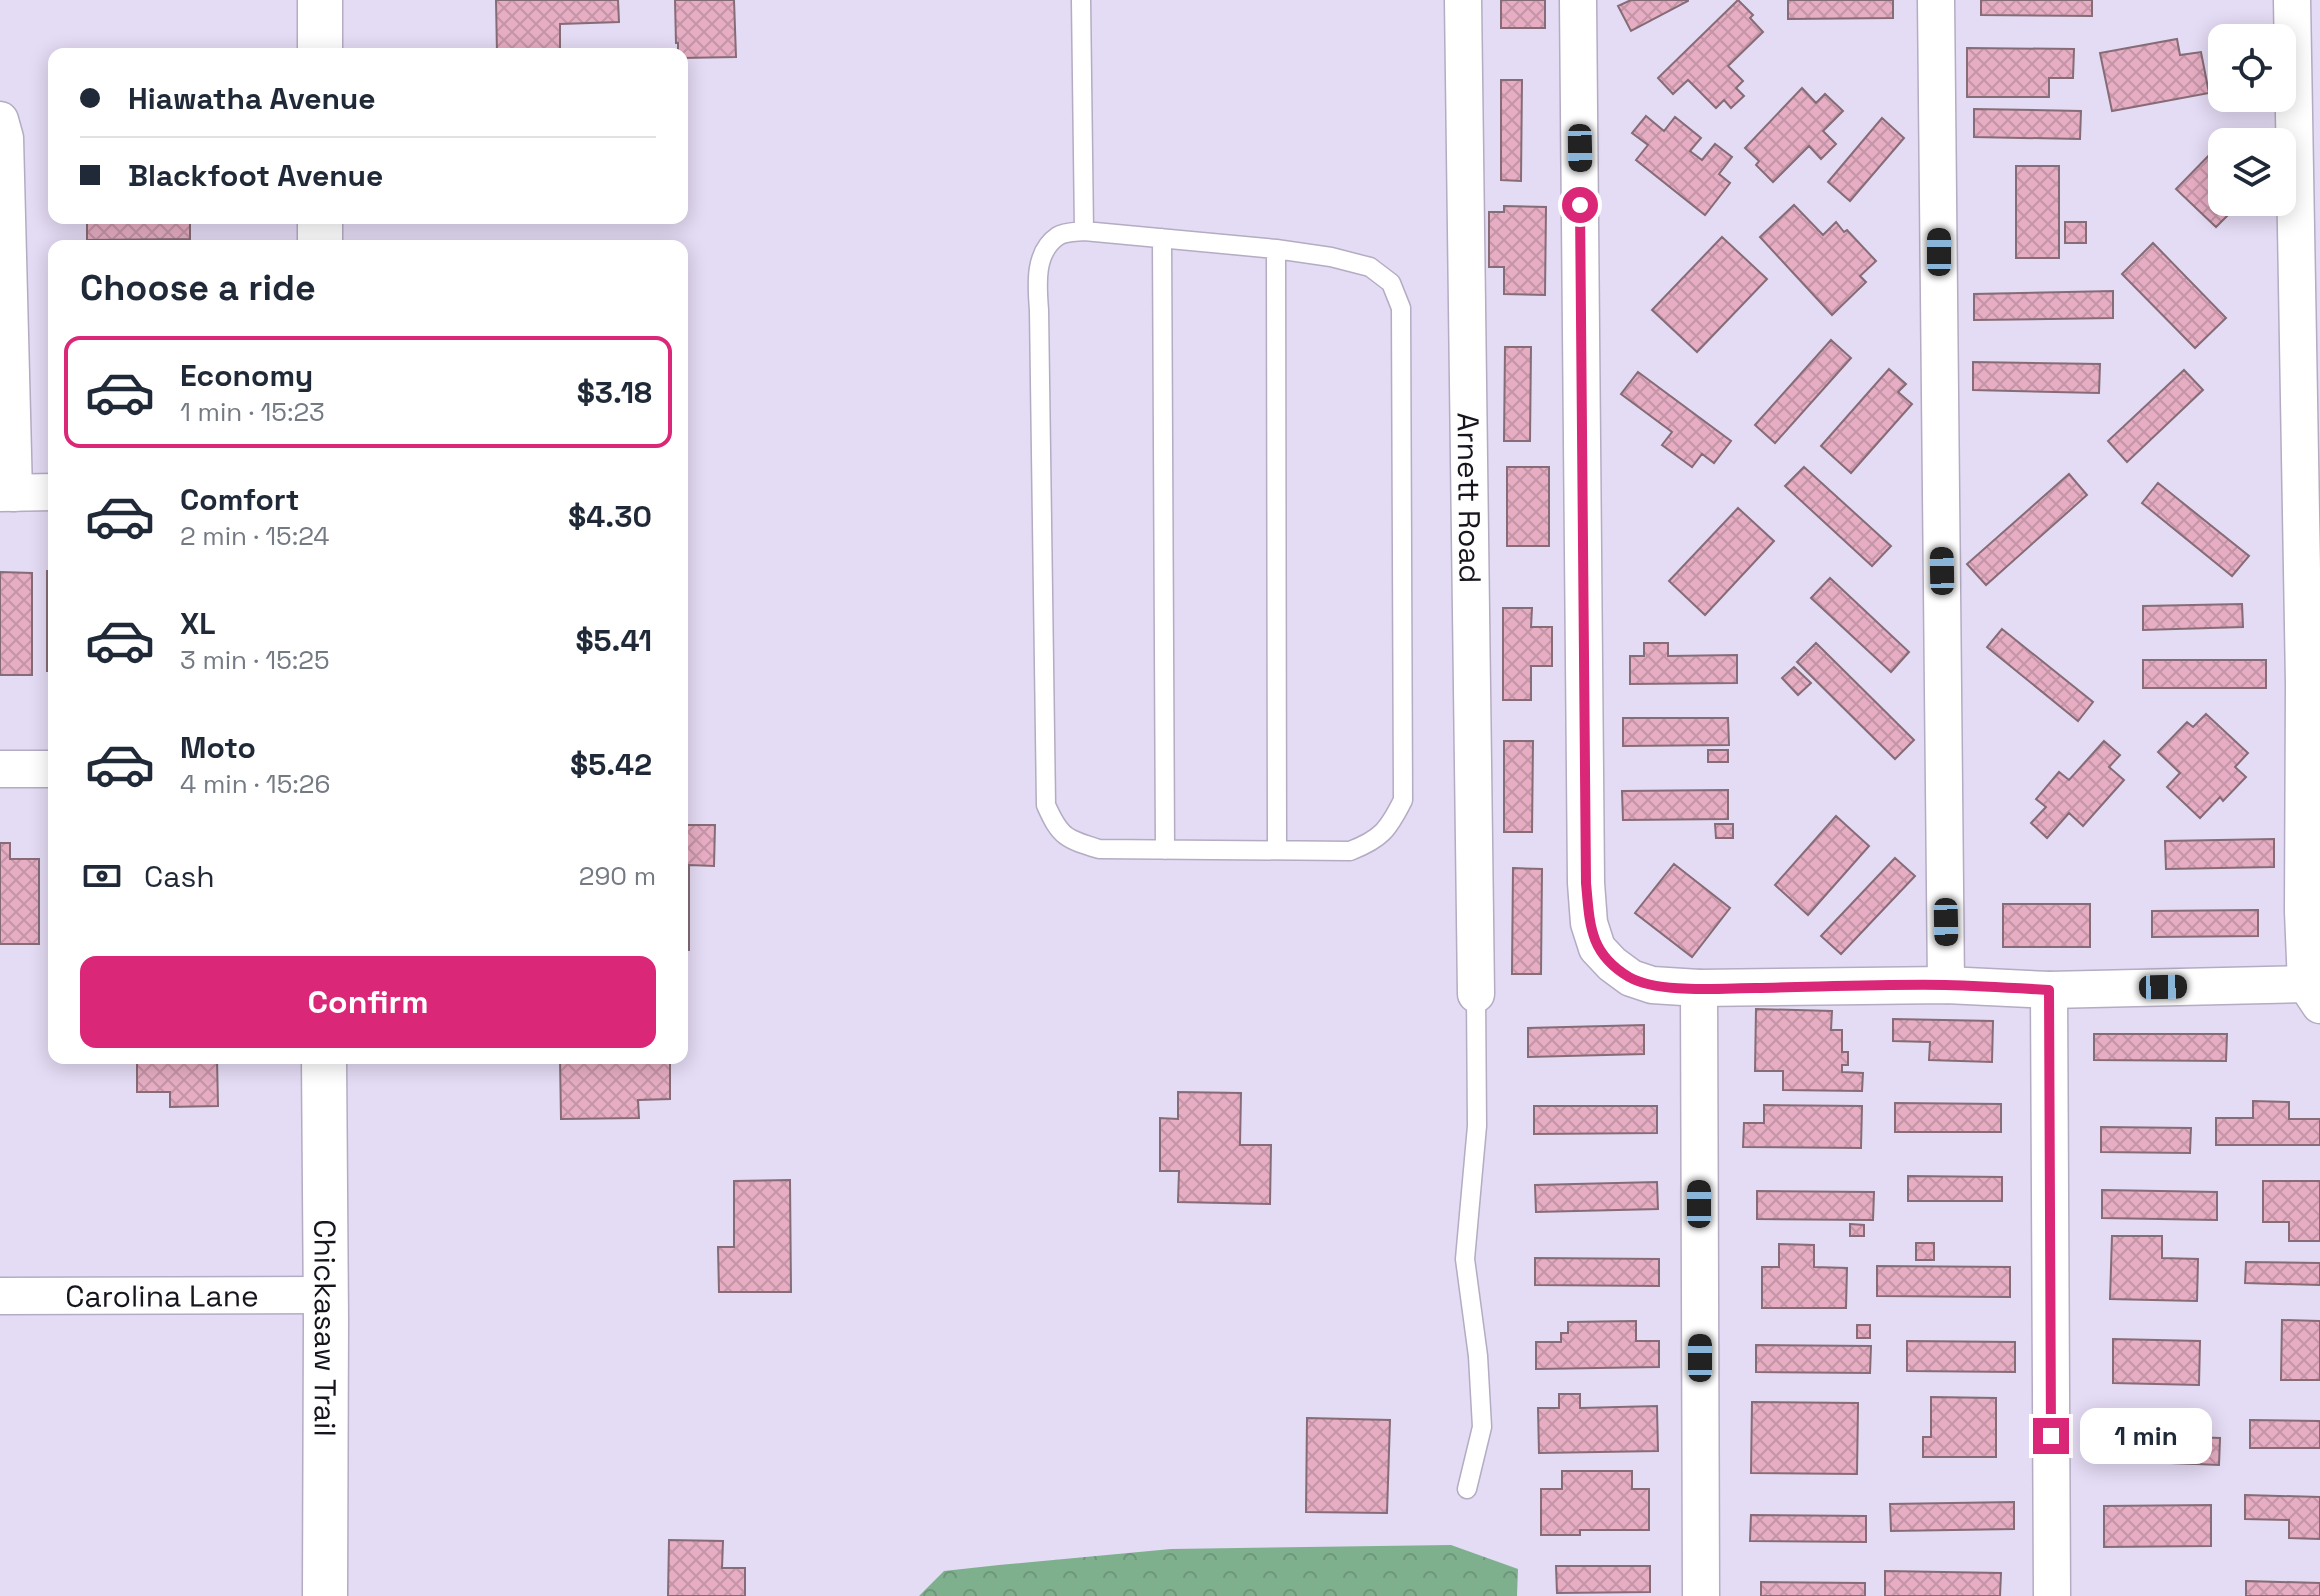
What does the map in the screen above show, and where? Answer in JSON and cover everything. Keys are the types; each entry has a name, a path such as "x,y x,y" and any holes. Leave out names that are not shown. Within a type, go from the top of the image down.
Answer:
{"street":[{"path":"320,0 320,48"},
{"name":"Arnett Road","path":"1463,0 1476,994"},
{"path":"1578,0 1586,883 1589,923 1597,948 1631,978 1652,985 1699,988 1946,985 2313,995 2303,912 2312,684 2292,0"},
{"path":"1936,0 1946,985"},
{"path":"0,120 5,138 7,493 48,492"},
{"path":"0,769 48,769"},
{"path":"1699,988 1701,1596"},
{"path":"2049,990 2052,1596"},
{"name":"Chickasaw Trail","path":"324,1064 325,1596"},
{"name":"Carolina Lane","path":"0,1296 326,1295"}],"lane":[{"path":"1081,0 1084,231"},
{"path":"1084,231 1162,238 1276,249 1331,257 1370,267 1391,283 1401,308 1403,800 1391,823 1372,843 1350,851 1099,849 1072,841 1056,827 1046,805 1037,280 1044,250 1059,234 1084,231"},
{"path":"1162,238 1165,850"},
{"path":"1276,249 1277,850"},
{"path":"1467,1489 1482,1427 1478,1356 1465,1259 1477,1126 1476,994"}],"green space":[{"path":"1451,1545 1518,1569 1517,1596 919,1596 944,1571 999,1565 1171,1549"}],"building":[{"path":"496,0 618,0 619,22 560,24 560,48 497,48"},
{"path":"675,0 734,0 736,57 688,58 688,48 678,48"},
{"path":"1501,0 1545,0 1545,28 1501,28"},
{"path":"1631,0 1688,1 1631,31 1618,6"},
{"path":"1738,0 1753,15 1750,18 1763,32 1728,66 1743,81 1736,88 1744,96 1731,108 1724,100 1716,108 1688,80 1673,94 1658,78"},
{"path":"1788,0 1893,0 1893,18 1788,19"},
{"path":"1981,0 2092,0 2092,16 1981,15"},
{"path":"2177,39 2180,55 2201,52 2208,93 2112,111 2100,53"},
{"path":"1967,48 2074,49 2073,78 2049,78 2049,97 1967,97"},
{"path":"1501,80 1522,80 1521,181 1501,180"},
{"path":"1802,88 1816,103 1825,94 1843,111 1823,131 1836,144 1821,159 1809,146 1773,182 1756,165 1759,161 1745,148"},
{"path":"1974,109 2081,111 2080,139 1974,137"},
{"path":"1646,116 1664,131 1675,117 1701,138 1690,151 1702,160 1715,144 1732,157 1719,174 1730,183 1705,215 1636,160 1648,145 1632,133"},
{"path":"1882,118 1904,138 1850,201 1828,182"},
{"path":"2208,156 2208,216 2227,216 2216,227 2176,189"},
{"path":"2016,166 2059,166 2059,258 2016,258"},
{"path":"1794,205 1823,235 1836,222 1876,261 1860,276 1866,282 1832,315 1760,237"},
{"path":"1504,206 1546,207 1545,295 1504,294 1504,267 1489,267 1489,212 1504,212"},
{"path":"2065,222 2086,222 2086,243 2065,243"},
{"path":"87,224 190,224 190,239 87,240"},
{"path":"1722,237 1767,279 1697,352 1652,310"},
{"path":"2153,243 2226,318 2195,348 2122,274"},
{"path":"2113,291 2113,318 1974,320 1974,294"},
{"path":"1831,340 1851,358 1775,443 1755,425"},
{"path":"1505,347 1531,347 1530,441 1504,441"},
{"path":"1973,362 2100,364 2099,393 1973,390"},
{"path":"1889,369 1906,384 1898,392 1912,404 1851,473 1821,446"},
{"path":"2184,370 2203,390 2127,462 2108,441"},
{"path":"1638,372 1731,441 1714,463 1702,454 1692,467 1662,445 1672,432 1621,394"},
{"path":"1507,467 1549,467 1549,546 1507,546"},
{"path":"1804,467 1891,546 1872,566 1785,486"},
{"path":"2069,474 2087,495 1986,585 1967,564"},
{"path":"2158,483 2249,556 2232,576 2142,503"},
{"path":"1738,508 1774,541 1705,615 1669,581"},
{"path":"47,571 48,571 48,671"},
{"path":"0,572 32,573 32,675 0,675"},
{"path":"1830,578 1909,652 1891,672 1811,598"},
{"path":"2242,604 2243,627 2143,630 2143,606"},
{"path":"1503,608 1532,608 1531,627 1552,627 1552,666 1531,666 1531,700 1503,700"},
{"path":"2002,629 2093,702 2078,721 1987,647"},
{"path":"1644,643 1668,643 1668,656 1737,655 1737,683 1630,684 1630,656 1644,656"},
{"path":"1816,643 1914,740 1895,759 1797,662"},
{"path":"2143,660 2266,660 2266,688 2143,688"},
{"path":"1794,667 1811,683 1798,695 1782,678"},
{"path":"2206,714 2248,753 2235,767 2246,777 2223,801 2220,797 2200,818 2167,787 2180,773 2158,752 2187,722 2193,727"},
{"path":"1623,718 1728,718 1729,745 1623,746"},
{"path":"1504,741 1533,741 1532,832 1504,832"},
{"path":"2104,741 2120,755 2109,767 2124,780 2083,826 2069,813 2047,838 2031,823 2046,807 2036,799 2059,772 2069,780"},
{"path":"1708,750 1728,750 1728,762 1708,762"},
{"path":"1728,790 1728,819 1623,820 1622,791"},
{"path":"1836,816 1869,846 1808,915 1775,885"},
{"path":"1715,824 1733,824 1733,838 1716,838"},
{"path":"688,825 715,825 714,866 689,865 689,950"},
{"path":"2274,839 2274,867 2166,869 2165,841"},
{"path":"0,843 10,843 10,859 39,859 39,944 0,944"},
{"path":"1895,858 1915,876 1841,954 1821,936"},
{"path":"1674,864 1730,908 1692,957 1635,913"},
{"path":"1513,868 1542,869 1541,974 1512,974"},
{"path":"2003,904 2090,904 2090,947 2003,947"},
{"path":"2258,910 2258,936 2152,937 2152,911"},
{"path":"1756,1009 1832,1011 1831,1030 1842,1030 1842,1052 1848,1052 1848,1065 1842,1065 1842,1072 1863,1073 1862,1091 1783,1090 1783,1071 1755,1071"},
{"path":"1893,1019 1993,1021 1992,1062 1929,1060 1930,1042 1893,1041"},
{"path":"1644,1025 1644,1054 1528,1057 1528,1028"},
{"path":"2094,1034 2227,1034 2226,1061 2094,1060"},
{"path":"137,1064 217,1064 218,1106 170,1107 170,1092 137,1092"},
{"path":"560,1064 670,1064 670,1099 638,1100 639,1118 561,1119"},
{"path":"1178,1092 1241,1093 1240,1145 1271,1145 1270,1204 1178,1202 1179,1171 1160,1171 1160,1118 1178,1119"},
{"path":"2253,1101 2289,1102 2289,1119 2320,1119 2320,1145 2216,1145 2216,1118 2253,1118"},
{"path":"1895,1103 2001,1104 2001,1132 1895,1132"},
{"path":"1764,1105 1862,1106 1861,1148 1743,1147 1744,1123 1764,1123"},
{"path":"1534,1106 1657,1106 1657,1133 1534,1134"},
{"path":"2101,1127 2191,1128 2190,1153 2101,1152"},
{"path":"1908,1176 2002,1177 2002,1201 1908,1201"},
{"path":"790,1180 791,1292 719,1292 718,1247 734,1247 734,1181"},
{"path":"2263,1181 2320,1181 2320,1241 2289,1241 2289,1222 2263,1222"},
{"path":"1657,1182 1658,1209 1536,1212 1535,1185"},
{"path":"2102,1190 2217,1192 2217,1220 2102,1218"},
{"path":"1757,1191 1874,1192 1873,1220 1757,1219"},
{"path":"1850,1224 1864,1225 1864,1236 1850,1236"},
{"path":"2112,1236 2162,1236 2162,1258 2198,1259 2197,1301 2110,1299"},
{"path":"1916,1243 1934,1243 1934,1260 1916,1260"},
{"path":"1779,1244 1814,1245 1814,1267 1847,1268 1846,1308 1762,1308 1762,1267 1779,1267"},
{"path":"1535,1258 1659,1259 1659,1286 1535,1285"},
{"path":"2246,1262 2320,1263 2320,1285 2245,1283"},
{"path":"1877,1266 2010,1267 2010,1297 1877,1296"},
{"path":"2282,1320 2320,1321 2320,1380 2281,1380"},
{"path":"1636,1321 1636,1341 1659,1341 1659,1367 1536,1369 1536,1342 1561,1342 1561,1333 1568,1333 1568,1322"},
{"path":"1857,1325 1870,1325 1870,1338 1857,1338"},
{"path":"2113,1339 2200,1341 2199,1385 2113,1383"},
{"path":"1907,1341 2015,1342 2015,1372 1907,1371"},
{"path":"1756,1345 1871,1346 1870,1373 1756,1372"},
{"path":"1559,1394 1580,1394 1580,1408 1657,1406 1658,1451 1539,1453 1538,1408 1559,1408"},
{"path":"1931,1397 1996,1398 1996,1457 1923,1457 1923,1437 1931,1437"},
{"path":"1752,1402 1858,1403 1857,1474 1751,1473"},
{"path":"1307,1418 1390,1420 1387,1513 1306,1512"},
{"path":"2250,1420 2320,1421 2320,1448 2250,1448"},
{"path":"2098,1434 2220,1438 2219,1465 2097,1460"},
{"path":"1562,1471 1632,1471 1632,1489 1649,1489 1649,1530 1580,1530 1580,1535 1541,1535 1541,1489 1562,1489"},
{"path":"2245,1495 2320,1497 2320,1539 2289,1538 2289,1520 2245,1519"},
{"path":"2014,1502 2014,1529 1891,1531 1890,1504"},
{"path":"2211,1505 2211,1546 2104,1547 2104,1506"},
{"path":"1751,1515 1866,1516 1866,1542 1750,1541"},
{"path":"669,1540 723,1541 722,1568 745,1568 745,1596 668,1596"},
{"path":"1556,1566 1650,1566 1650,1592 1557,1593"},
{"path":"1885,1571 2001,1573 2000,1596 1885,1596"},
{"path":"2246,1581 2320,1583 2320,1596 2246,1596"},
{"path":"1761,1582 1865,1583 1865,1596 1761,1596"}],"route":[{"path":"1580,205 1586,883 1589,923 1597,948 1631,978 1652,985 1699,988 1946,985 2049,990 2051,1436"}]}
